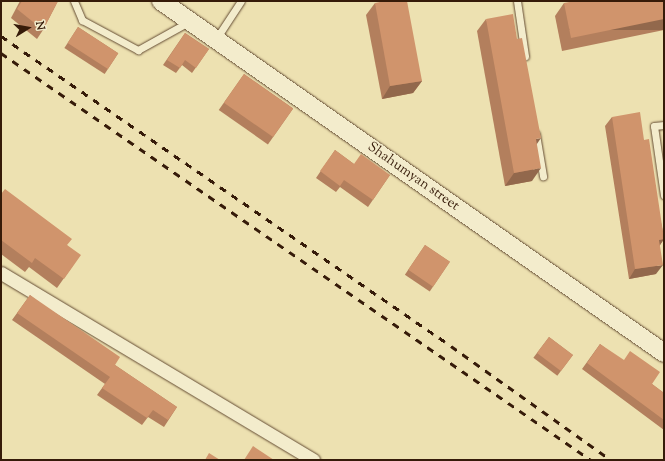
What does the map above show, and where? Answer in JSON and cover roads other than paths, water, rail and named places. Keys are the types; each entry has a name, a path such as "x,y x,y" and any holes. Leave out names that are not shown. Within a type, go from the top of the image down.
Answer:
{"main road":[{"name":"Shahumyan street","path":"162,1 664,353"}],"street":[{"path":"1,273 313,460"}],"lane":[{"path":"74,1 82,20 138,50 190,21"},
{"path":"216,39 241,1"},
{"path":"518,1 526,62"},
{"path":"535,123 543,176"},
{"path":"664,125 654,126 664,195"}],"railway":[{"path":"1,36 451,346 611,460"},
{"path":"1,53 591,460"}]}
